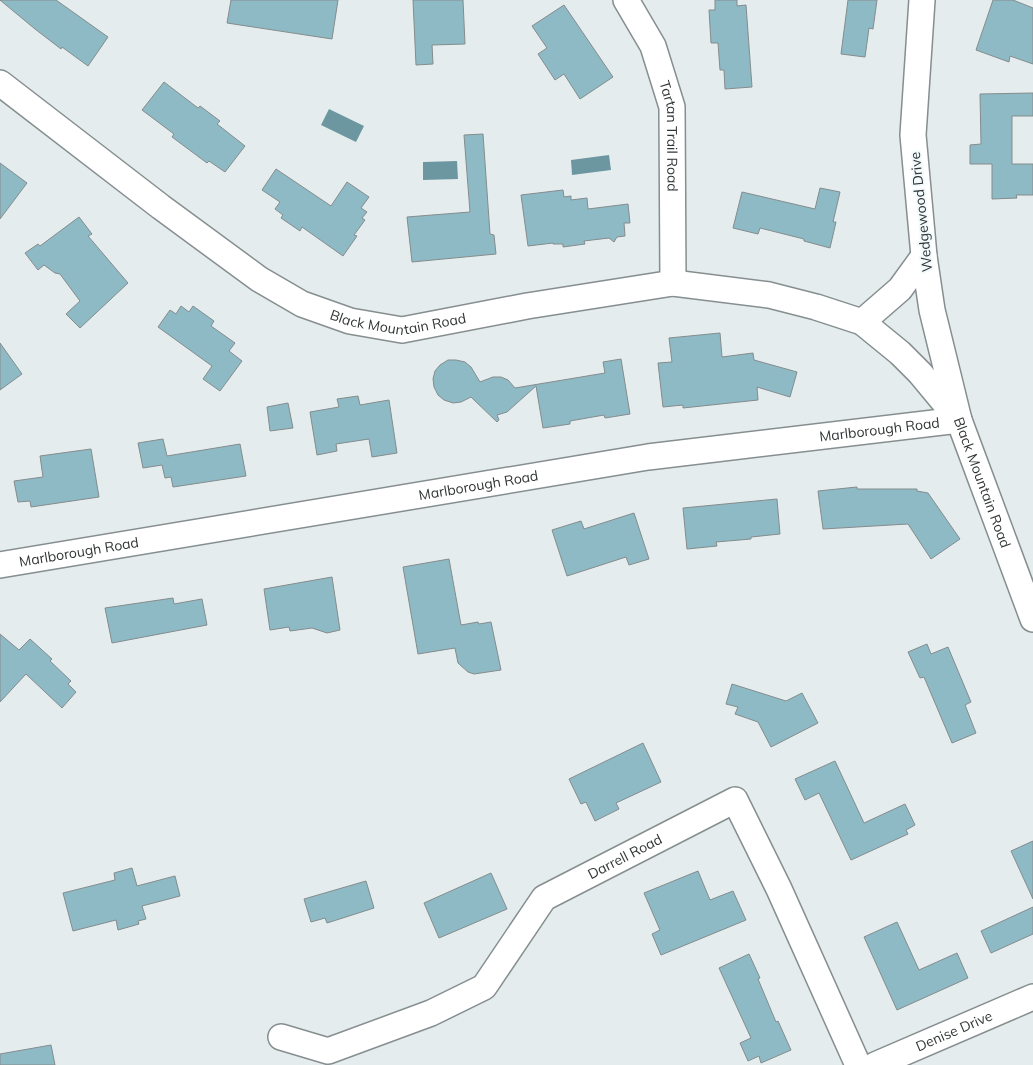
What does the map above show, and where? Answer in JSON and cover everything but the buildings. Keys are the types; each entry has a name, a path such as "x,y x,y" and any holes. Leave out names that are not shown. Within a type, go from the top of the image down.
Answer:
{"street":[{"name":"Tartan Trail Road","path":"626,0 653,46 672,107 673,283"},
{"name":"Wedgewood Drive","path":"922,0 913,135 924,256 932,310 959,420"},
{"name":"Black Mountain Road","path":"0,83 258,279 302,304 350,321 402,330 527,306 673,283 769,296 816,307 862,322 920,372 959,420 1033,619"},
{"path":"862,322 900,289 924,256"},
{"name":"Marlborough Road","path":"0,565 648,457 959,420"},
{"name":"Darrell Road","path":"281,1037 328,1052 431,1013 484,987 544,898 735,800 779,889 858,1065"},
{"name":"Denise Drive","path":"875,1065 1033,997"}],"water":[{"path":"329,109 364,126 356,142 321,125"},
{"path":"609,155 611,170 572,175 571,160"},
{"path":"457,161 458,179 423,180 423,162"}]}
